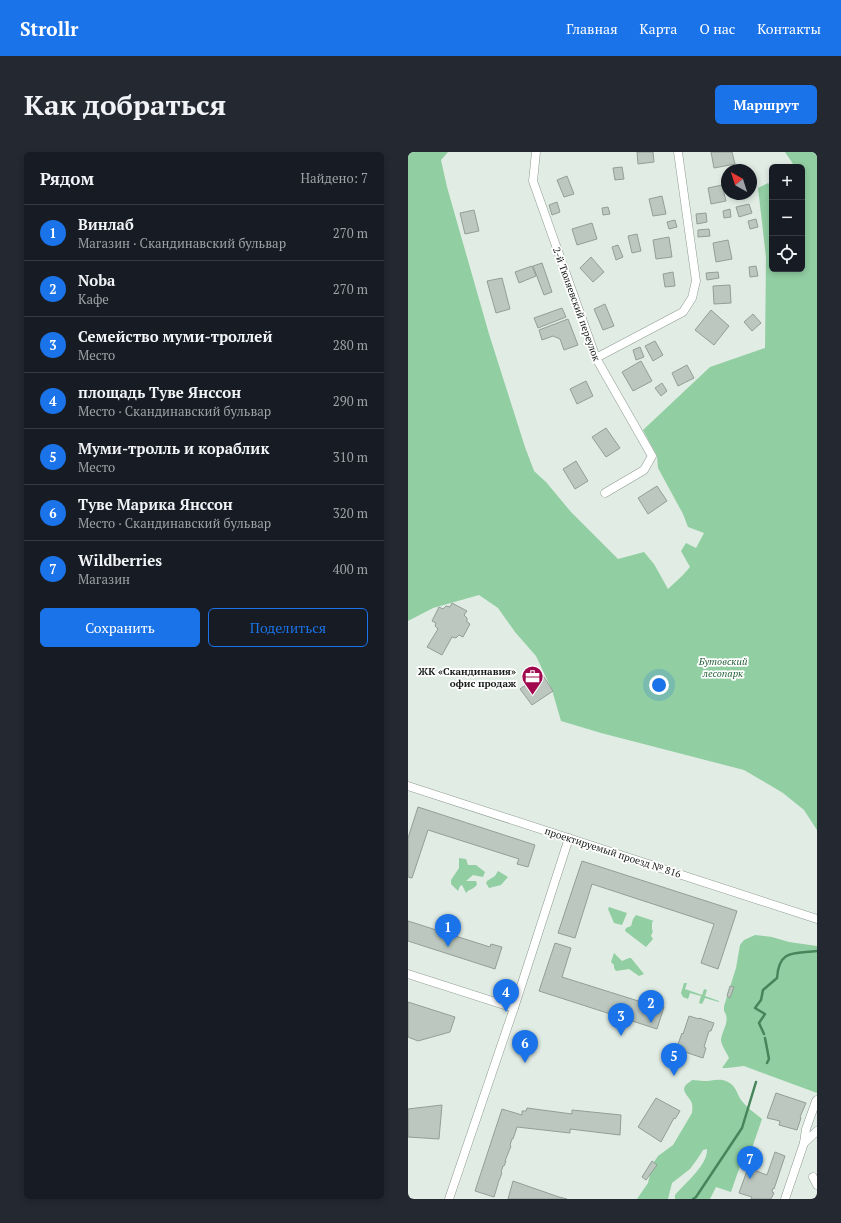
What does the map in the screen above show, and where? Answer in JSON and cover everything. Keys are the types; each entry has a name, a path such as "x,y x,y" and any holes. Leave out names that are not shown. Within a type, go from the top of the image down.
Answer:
{"street":[{"name":"2-й Тюляевский переулок","path":"536,152 533,181 596,358 652,456 644,470 605,493"},
{"path":"596,358 683,312 692,298 696,281 678,152"},
{"name":"проектируемый проезд № 816","path":"408,786 817,919"},
{"path":"449,1199 514,1008 569,838"},
{"path":"408,974 514,1008"},
{"path":"785,1199 804,1143 806,1129 817,1100"},
{"path":"804,1143 817,1131"},
{"path":"813,1177 817,1185"}],"green space":[{"name":"Бутовский лесопарк","path":"408,152 448,152 441,160 447,187 489,334 534,471 546,482 571,512 618,559 644,552 654,564 668,589 690,567 681,551 686,543 696,548 704,533 688,527 683,514 658,468 657,456 643,430 710,367 765,348 766,257 758,188 768,183 769,184 769,272 805,272 805,164 793,164 785,152 817,152 817,830 804,810 783,793 744,770 601,733 561,721 552,690 536,656 515,632 498,608 479,595 433,608 408,621"},
{"path":"459,858 466,859 468,865 476,865 485,872 483,877 473,875 466,881 476,881 477,884 466,893 462,885 458,891 451,884 451,880 459,868"},
{"path":"498,871 508,877 501,885 489,888 486,883 487,881 495,876"},
{"path":"609,907 627,913 622,925 614,923 608,909"},
{"path":"636,915 654,921 652,922 653,931 651,936 653,939 646,947 625,931 626,928 631,926"},
{"path":"755,935 817,946 817,1093 744,1066 722,1068 729,1058 721,1042 727,1018 724,1011 724,1006 736,968 740,945 744,940"},
{"path":"614,953 622,961 631,958 644,974 639,976 629,969 616,971 611,962"},
{"path":"684,983 687,983 685,989 702,995 704,989 707,990 705,996 719,1002 705,998 702,1004 699,1003 701,996 690,993 688,999 683,997 681,993"},
{"path":"692,1080 726,1081 734,1087 743,1103 762,1119 751,1151 746,1149 731,1192 716,1187 710,1199 675,1199 675,1195 695,1174 704,1161 707,1149 703,1150 690,1169 672,1183 668,1199 637,1199 648,1183 652,1165 658,1156 673,1145 692,1113 692,1104 685,1093 684,1088"}],"building":[{"path":"637,152 653,152 654,162 638,164"},
{"path":"711,152 732,152 735,164 721,164 721,167 714,168"},
{"path":"622,167 624,179 615,180 613,168"},
{"path":"567,176 574,194 564,197 557,180"},
{"path":"721,185 721,200 726,201 711,204 708,188"},
{"path":"662,196 666,214 653,216 649,199"},
{"path":"557,202 560,212 552,215 549,205"},
{"path":"749,204 752,213 739,217 736,207"},
{"path":"608,207 610,214 603,215 602,208"},
{"path":"730,209 731,217 724,218 723,211"},
{"path":"474,210 479,231 465,234 460,213"},
{"path":"706,213 707,222 697,224 696,214"},
{"path":"756,219 758,227 750,229 748,221"},
{"path":"675,220 677,227 669,229 667,222"},
{"path":"592,223 597,239 577,245 572,229"},
{"path":"709,229 710,236 698,237 698,230"},
{"path":"637,234 641,251 632,253 628,236"},
{"path":"669,237 672,257 656,259 653,240"},
{"path":"728,240 732,259 716,262 713,243"},
{"path":"618,245 623,257 616,260 612,247"},
{"path":"591,257 604,272 593,282 580,268"},
{"path":"542,263 552,292 544,295 533,266"},
{"path":"532,266 536,276 519,283 515,272"},
{"path":"756,266 758,276 750,277 749,267"},
{"path":"673,272 675,286 665,287 663,274"},
{"path":"718,272 719,278 707,280 706,273"},
{"path":"502,278 510,309 496,313 487,281"},
{"path":"730,285 731,303 714,304 713,286"},
{"path":"605,304 614,326 603,330 594,309"},
{"path":"562,308 566,317 538,328 534,318"},
{"path":"711,310 729,326 714,345 695,330"},
{"path":"753,314 761,323 752,331 744,322"},
{"path":"568,319 578,345 564,350 560,339 553,336 542,340 539,330"},
{"path":"655,341 663,355 653,361 645,346"},
{"path":"640,347 644,357 636,360 633,350"},
{"path":"641,361 652,381 633,391 622,372"},
{"path":"687,365 694,378 678,386 672,373"},
{"path":"586,381 593,396 577,404 570,389"},
{"path":"662,383 667,391 661,396 655,388"},
{"path":"606,428 620,448 606,457 592,437"},
{"path":"576,461 588,481 575,489 563,469"},
{"path":"657,486 667,501 648,514 638,498"},
{"path":"452,603 467,611 464,615 467,618 467,622 470,624 463,637 459,635 456,638 452,637 442,655 427,647 438,629 435,626 436,623 432,621 439,607 443,609 446,606 450,607"},
{"path":"542,674 553,691 532,705 520,689"},
{"path":"418,807 535,845 528,867 517,864 519,859 428,830 412,878 408,877 408,838"},
{"path":"582,861 737,911 718,969 701,963 714,924 592,884 575,938 558,933"},
{"path":"408,921 490,947 491,944 502,947 495,969 408,941"},
{"path":"555,943 571,948 562,977 651,1005 652,1002 661,1005 664,1007 657,1029 539,991"},
{"path":"730,986 734,987 730,998 727,996"},
{"path":"408,1002 455,1017 450,1032 418,1041 408,1037"},
{"path":"689,1016 714,1023 711,1031 709,1031 704,1047 706,1048 703,1058 685,1052 685,1050 677,1047"},
{"path":"776,1093 806,1103 800,1117 797,1130 779,1125 780,1121 767,1118"},
{"path":"656,1098 680,1111 675,1119 674,1118 661,1142 638,1127"},
{"path":"442,1105 439,1139 408,1137 408,1109"},
{"path":"527,1108 572,1114 572,1110 621,1115 620,1135 570,1129 570,1133 517,1127 494,1197 475,1191 502,1109 522,1115 522,1111 526,1111"},
{"path":"775,1152 785,1156 774,1189 773,1188 772,1192 774,1193 771,1199 751,1199 752,1197 739,1193 748,1168 767,1175"},
{"path":"652,1161 657,1165 646,1180 642,1177"},
{"path":"513,1181 559,1197 567,1199 508,1199"}],"waterway":[{"path":"764,1034 759,1023 765,1014 755,1008 761,1000 763,990 777,978 778,969 784,958 795,953 817,951"},
{"path":"765,1038 769,1059 767,1063"},
{"path":"693,1199 696,1197 742,1128 756,1082"}],"place":[{"name":"ЖК «Скандинавия» офис продаж","path":"532,696"},
{"name":"Винлаб","path":"448,947"},
{"name":"площадь Туве Янссон","path":"506,1012"},
{"name":"Noba","path":"651,1023"},
{"name":"Семейство муми-троллей","path":"621,1036"},
{"name":"Туве Марика Янссон","path":"525,1063"},
{"name":"Муми-тролль и кораблик","path":"674,1076"},
{"name":"Wildberries","path":"750,1179"}]}
